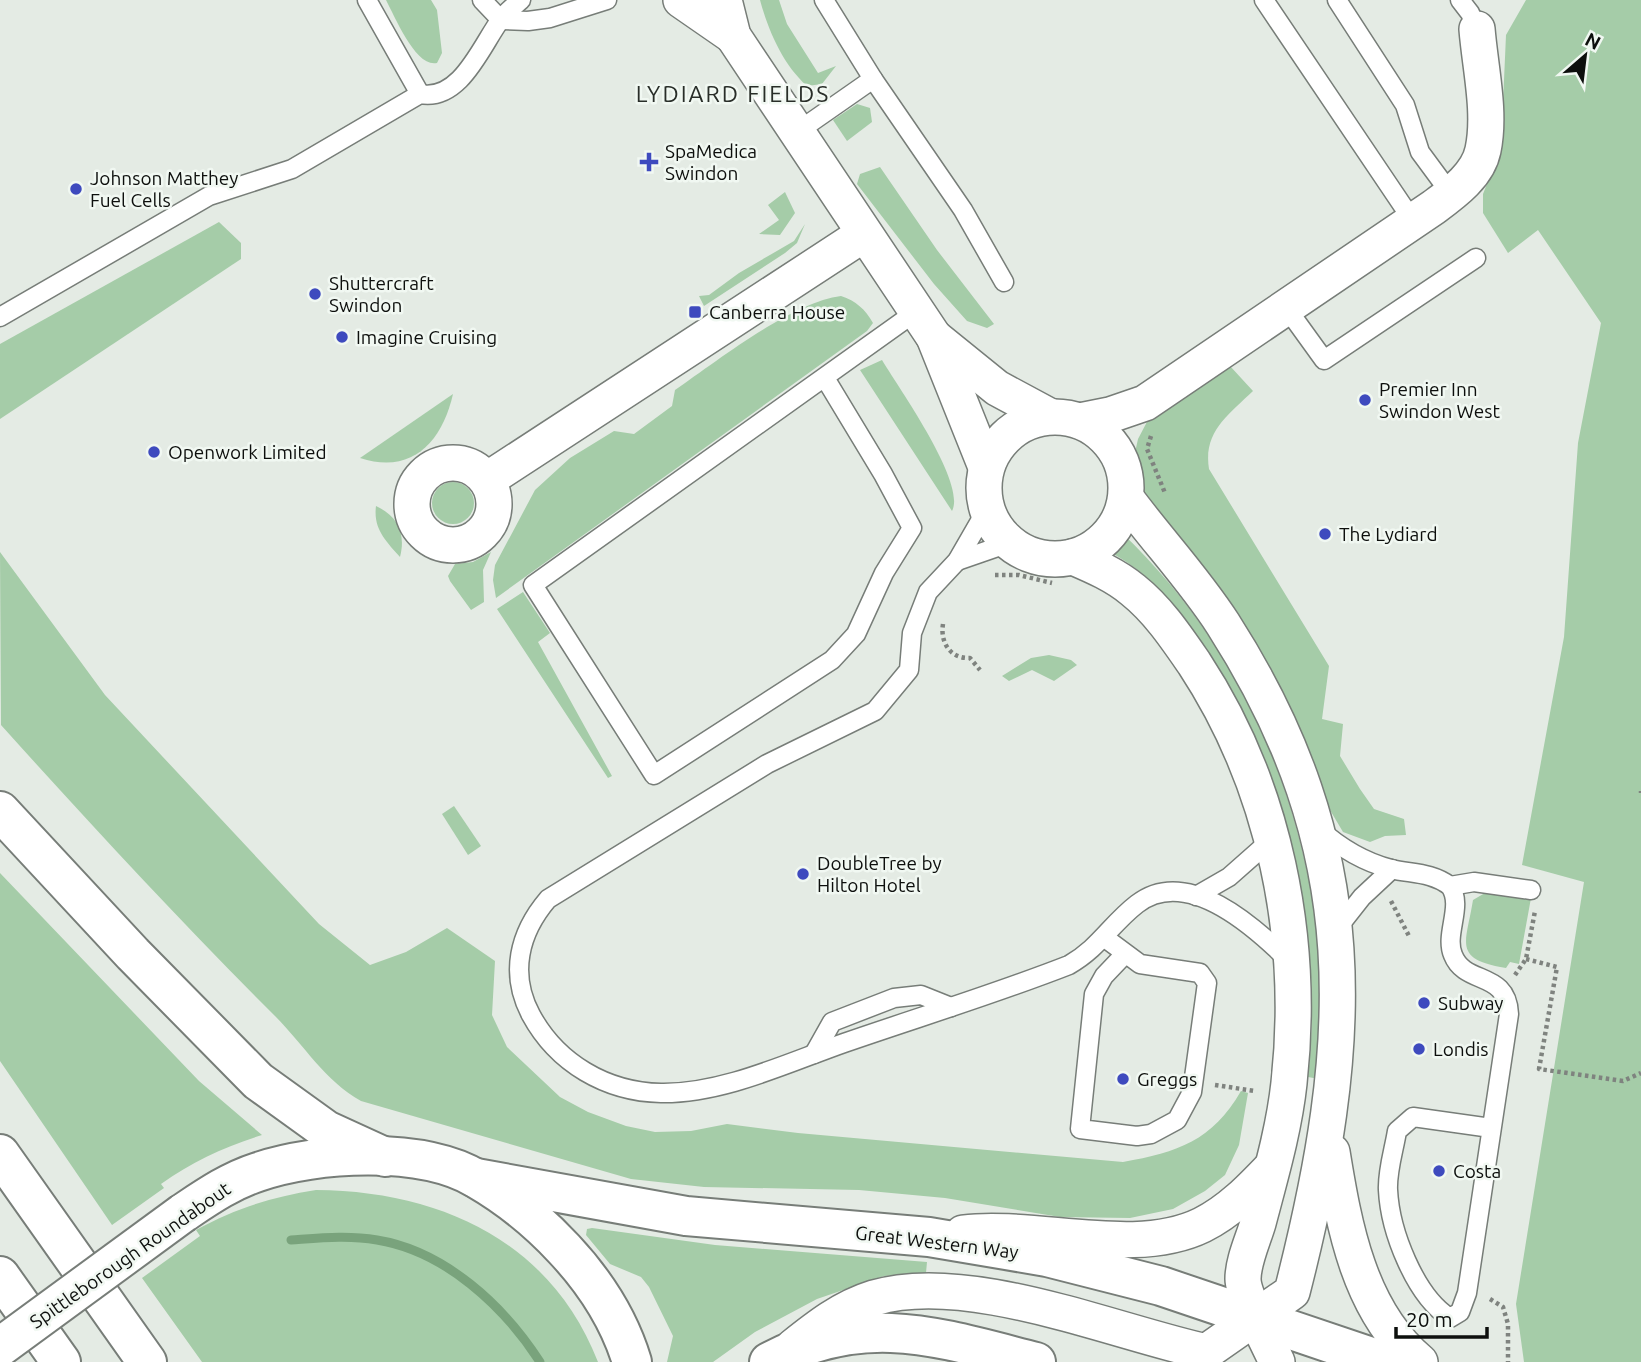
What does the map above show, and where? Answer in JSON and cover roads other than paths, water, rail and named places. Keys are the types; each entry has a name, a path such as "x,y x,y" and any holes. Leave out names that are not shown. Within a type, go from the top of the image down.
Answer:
{"main road":[{"path":"0,811 133,954 258,1081 326,1129 385,1157"},
{"path":"0,1154 147,1362"},
{"name":"Spittleborough Roundabout","path":"0,1347 224,1186 271,1168 327,1159 385,1157 439,1164 476,1178 550,1234 576,1262 611,1312 632,1362"},
{"name":"Great Western Way","path":"476,1178 686,1216 929,1237 1084,1265 1257,1317 1386,1362"},
{"path":"0,1276 61,1362"},
{"path":"777,1357 831,1338 894,1331 945,1339 1036,1362"}],"street":[{"path":"681,0 733,36"},
{"path":"724,0 733,36 925,324 986,467"},
{"path":"1277,1362 1243,1277 1274,1164 1289,1087 1293,1049 1292,964 1287,911 1272,839 1237,742 1211,690 1159,615 1134,591 1104,571 1065,571 1009,543 996,529 986,509 983,489 986,467 995,448 1009,432 1028,421 1110,415 1144,403 1451,194 1468,177 1483,150 1484,109 1468,14"},
{"path":"487,480 864,234"},
{"path":"925,324 997,388 1107,439 1118,456 1126,481 1126,498 1112,531 1065,571"},
{"path":"1118,456 1144,403"},
{"path":"777,1357 820,1325 853,1306 875,1298 923,1291 981,1294 1206,1352 1292,1292 1328,1128 1339,1008 1336,929 1330,884 1315,825 1279,724 1252,672 1222,622 1126,498"},
{"path":"1328,1128 1342,1213 1367,1289 1384,1323 1420,1362"},
{"path":"929,1237 992,1230 1116,1240 1172,1234 1204,1224 1230,1207 1274,1164"}],"lane":[{"path":"367,0 420,94"},
{"path":"482,0 501,20 528,21 550,18 607,0"},
{"path":"0,317 209,196 292,169 420,94 439,92 461,76 478,58 501,20 521,0"},
{"path":"824,0 873,79 963,210 1004,282"},
{"path":"1264,0 1413,221"},
{"path":"1337,0 1405,105 1420,152 1451,194"},
{"path":"797,132 873,79"},
{"path":"1285,306 1324,360 1476,258"},
{"path":"825,378 912,528 884,573 856,634 832,660 654,775 533,585 825,378 925,324"},
{"path":"986,509 957,561 934,582 918,613 912,633 909,670 875,711 767,764 548,899 533,916 525,934 517,966 520,989 531,1015 550,1045 600,1080 648,1091 691,1092 814,1054 1069,965 1087,955 1128,912 1146,898 1164,891 1196,897 1238,915 1292,964"},
{"path":"957,561 1009,543"},
{"path":"1315,825 1342,846 1392,869 1421,872 1450,886 1474,882 1533,898"},
{"path":"1196,897 1229,877 1272,839"},
{"path":"1336,929 1362,897 1392,869"},
{"path":"1450,886 1455,900 1452,954 1458,963 1504,989 1508,998 1509,1014 1468,1286 1460,1312 1450,1318 1437,1310 1419,1286 1399,1241 1388,1189 1396,1131 1413,1117 1491,1128"},
{"path":"1105,938 1124,955 1140,964 1200,973 1204,977 1207,990 1190,1099 1177,1120 1152,1134 1137,1136 1080,1129 1094,994 1104,976 1124,955"},
{"path":"814,1054 832,1022 894,998 921,995 951,1007"}],"waterway":[{"path":"291,1240 366,1238 402,1246 426,1256 449,1269 491,1302 540,1362"}],"place":[{"name":"SpaMedica Swindon","path":"649,162"},
{"name":"Johnson Matthey Fuel Cells","path":"76,189"},
{"name":"Shuttercraft Swindon","path":"315,294"},
{"name":"Canberra House","path":"695,312"},
{"name":"Imagine Cruising","path":"342,337"},
{"name":"Premier Inn Swindon West","path":"1365,400"},
{"name":"Openwork Limited","path":"154,452"},
{"name":"The Lydiard","path":"1325,534"},
{"name":"DoubleTree by Hilton Hotel","path":"803,874"},
{"name":"Subway","path":"1424,1003"},
{"name":"Londis","path":"1419,1049"},
{"name":"Greggs","path":"1123,1079"},
{"name":"Costa","path":"1439,1171"}],"district":[{"name":"LYDIARD FIELDS","path":"733,93"}]}
